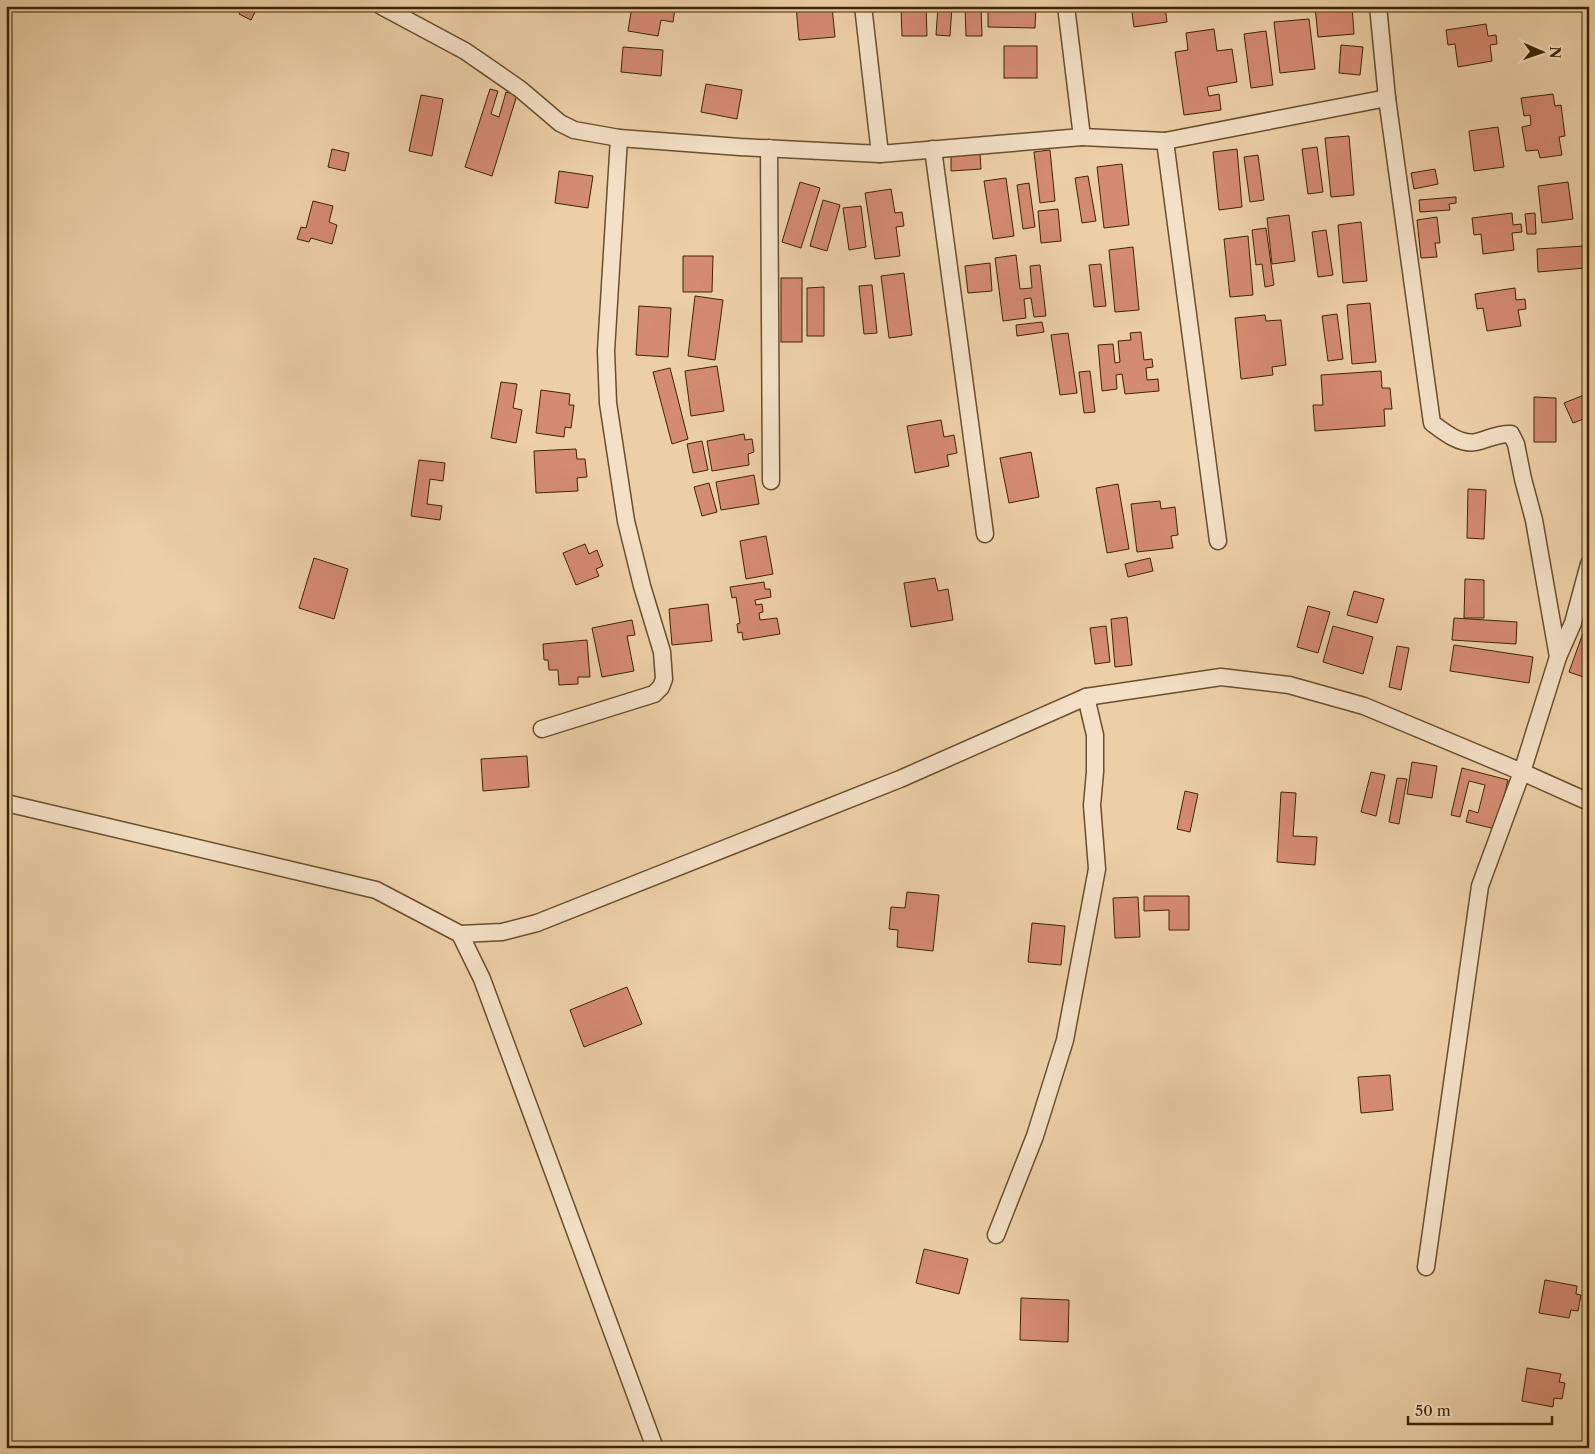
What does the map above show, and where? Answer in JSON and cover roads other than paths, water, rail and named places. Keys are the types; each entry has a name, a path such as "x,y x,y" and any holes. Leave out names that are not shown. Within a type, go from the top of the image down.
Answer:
{"street":[{"path":"380,6 465,52 520,89 560,122 574,130 619,138 880,154 933,148 1082,137 1165,141 1387,98"},
{"path":"863,6 880,154"},
{"path":"1066,6 1082,137"},
{"path":"1378,6 1387,98 1432,423 1449,436 1460,440 1474,442 1504,433 1511,434 1514,439 1534,520 1558,656"},
{"path":"542,729 654,694 661,687 664,679 662,652 642,586 626,521 608,403 606,351 619,138"},
{"path":"1165,141 1218,540"},
{"path":"769,148 770,481"},
{"path":"933,148 985,534"},
{"path":"1426,1267 1480,886 1522,772 1558,656 1573,623 1589,564"},
{"path":"6,804 376,890 460,934 502,932 537,922 900,780 1086,697 1221,677 1289,686 1364,706 1589,802"},
{"path":"996,1235 1035,1136 1065,1040 1097,869 1092,805 1095,772 1095,735 1086,697"},
{"path":"460,934 482,979 655,1448"}]}
